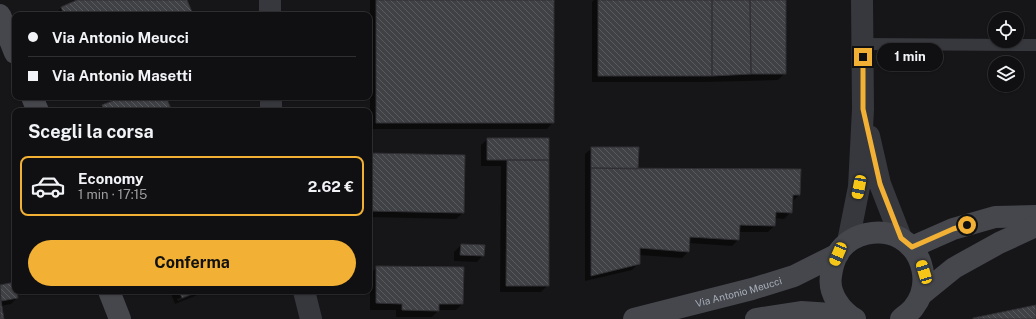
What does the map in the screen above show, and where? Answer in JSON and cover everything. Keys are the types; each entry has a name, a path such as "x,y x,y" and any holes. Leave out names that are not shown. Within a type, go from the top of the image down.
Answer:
{"street":[{"path":"270,0 270,12"},
{"path":"851,317 839,304 833,292 831,279 832,266 843,248 859,187 863,109 862,0"},
{"path":"0,15 8,43"},
{"path":"863,109 880,184 906,243 920,259 924,272 912,309"},
{"path":"906,243 995,217 1036,216"},
{"path":"912,309 954,268 999,243 1036,226"},
{"name":"Via Antonio Meucci","path":"634,319 752,289 787,278 843,248 860,235 874,232 888,233 906,243"},
{"path":"110,294 120,319"},
{"path":"305,294 312,318"},
{"path":"756,319 801,312 851,317"}],"lane":[{"path":"863,44 1036,45"}],"building":[{"path":"77,0 187,0 192,12 63,12 61,7"},
{"path":"376,0 554,0 554,123 376,123"},
{"path":"598,0 712,0 712,76 598,76"},
{"path":"712,0 750,0 751,74 712,76"},
{"path":"750,0 786,0 786,74 751,74"},
{"path":"114,100 167,100 171,108 103,108 102,105"},
{"path":"487,138 549,138 549,160 487,160"},
{"path":"591,147 639,147 638,169 591,168"},
{"path":"372,153 465,155 464,213 372,211"},
{"path":"507,160 549,160 549,286 506,286"},
{"path":"591,168 801,169 800,195 793,195 792,213 776,212 775,226 740,225 739,240 690,237 689,252 640,248 640,264 591,276"},
{"path":"461,244 485,245 484,256 460,255"},
{"path":"376,266 464,267 463,304 439,304 439,311 402,310 402,304 376,303"},
{"path":"12,283 12,294 17,294 18,298 1,301 0,285"},
{"path":"180,294 192,294 182,298"},
{"path":"0,297 1,301 4,319 0,319"},
{"path":"1036,305 1036,319 973,319 973,318"}],"route":[{"path":"863,57 863,109 880,184 901,238 912,247 953,229 967,225"}]}
